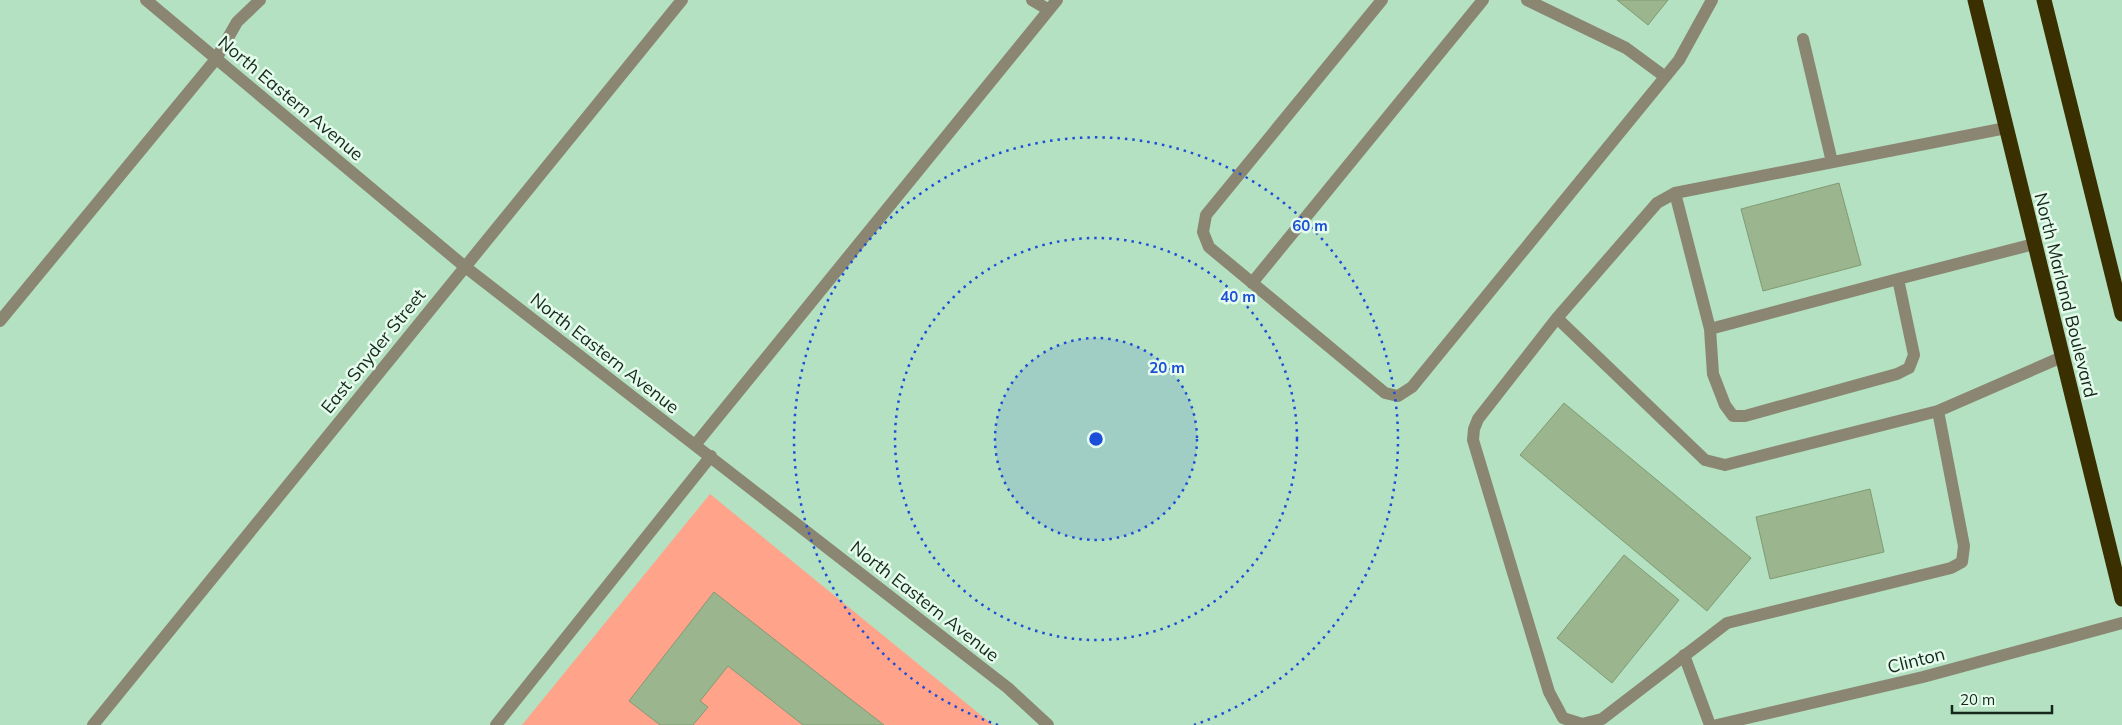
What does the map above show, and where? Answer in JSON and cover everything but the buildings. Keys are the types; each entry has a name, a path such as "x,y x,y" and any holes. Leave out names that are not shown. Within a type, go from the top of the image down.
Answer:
{"highway":[{"name":"North Marland Boulevard","path":"1975,0 2122,599"},
{"path":"2044,0 2122,314"}],"street":[{"name":"North Eastern Avenue","path":"146,0 464,266 1008,688 1048,725"},
{"path":"0,321 216,59 237,22 260,0"},
{"name":"East Snyder Street","path":"93,725 682,0"},
{"path":"1032,0 1049,10"},
{"path":"695,445 1057,0"},
{"path":"1382,0 1206,215 1203,232 1210,247 1252,283 1385,393 1398,396 1412,387 1678,60 1712,0"},
{"path":"1252,283 1483,0"},
{"path":"1527,0 1626,48 1664,76"},
{"path":"1803,39 1832,162"},
{"path":"1938,411 1964,546 1962,562 1951,568 1726,624 1602,719 1582,724 1563,718 1549,692 1474,434 1478,419 1557,318 1657,203 1675,193 2006,128"},
{"path":"1675,193 1710,328 1713,374 1725,405 1733,416 1745,416 1898,374 1909,368 1914,355 1898,279"},
{"path":"1710,328 2034,244"},
{"path":"1557,318 1705,460 1725,465 1938,411 2062,357"},
{"path":"496,725 711,456"},
{"name":"Clinton","path":"1717,725 1923,677 2122,622"},
{"path":"1684,655 1710,725"}],"shaded area":[{"path":"710,494 993,725 522,725"}]}
